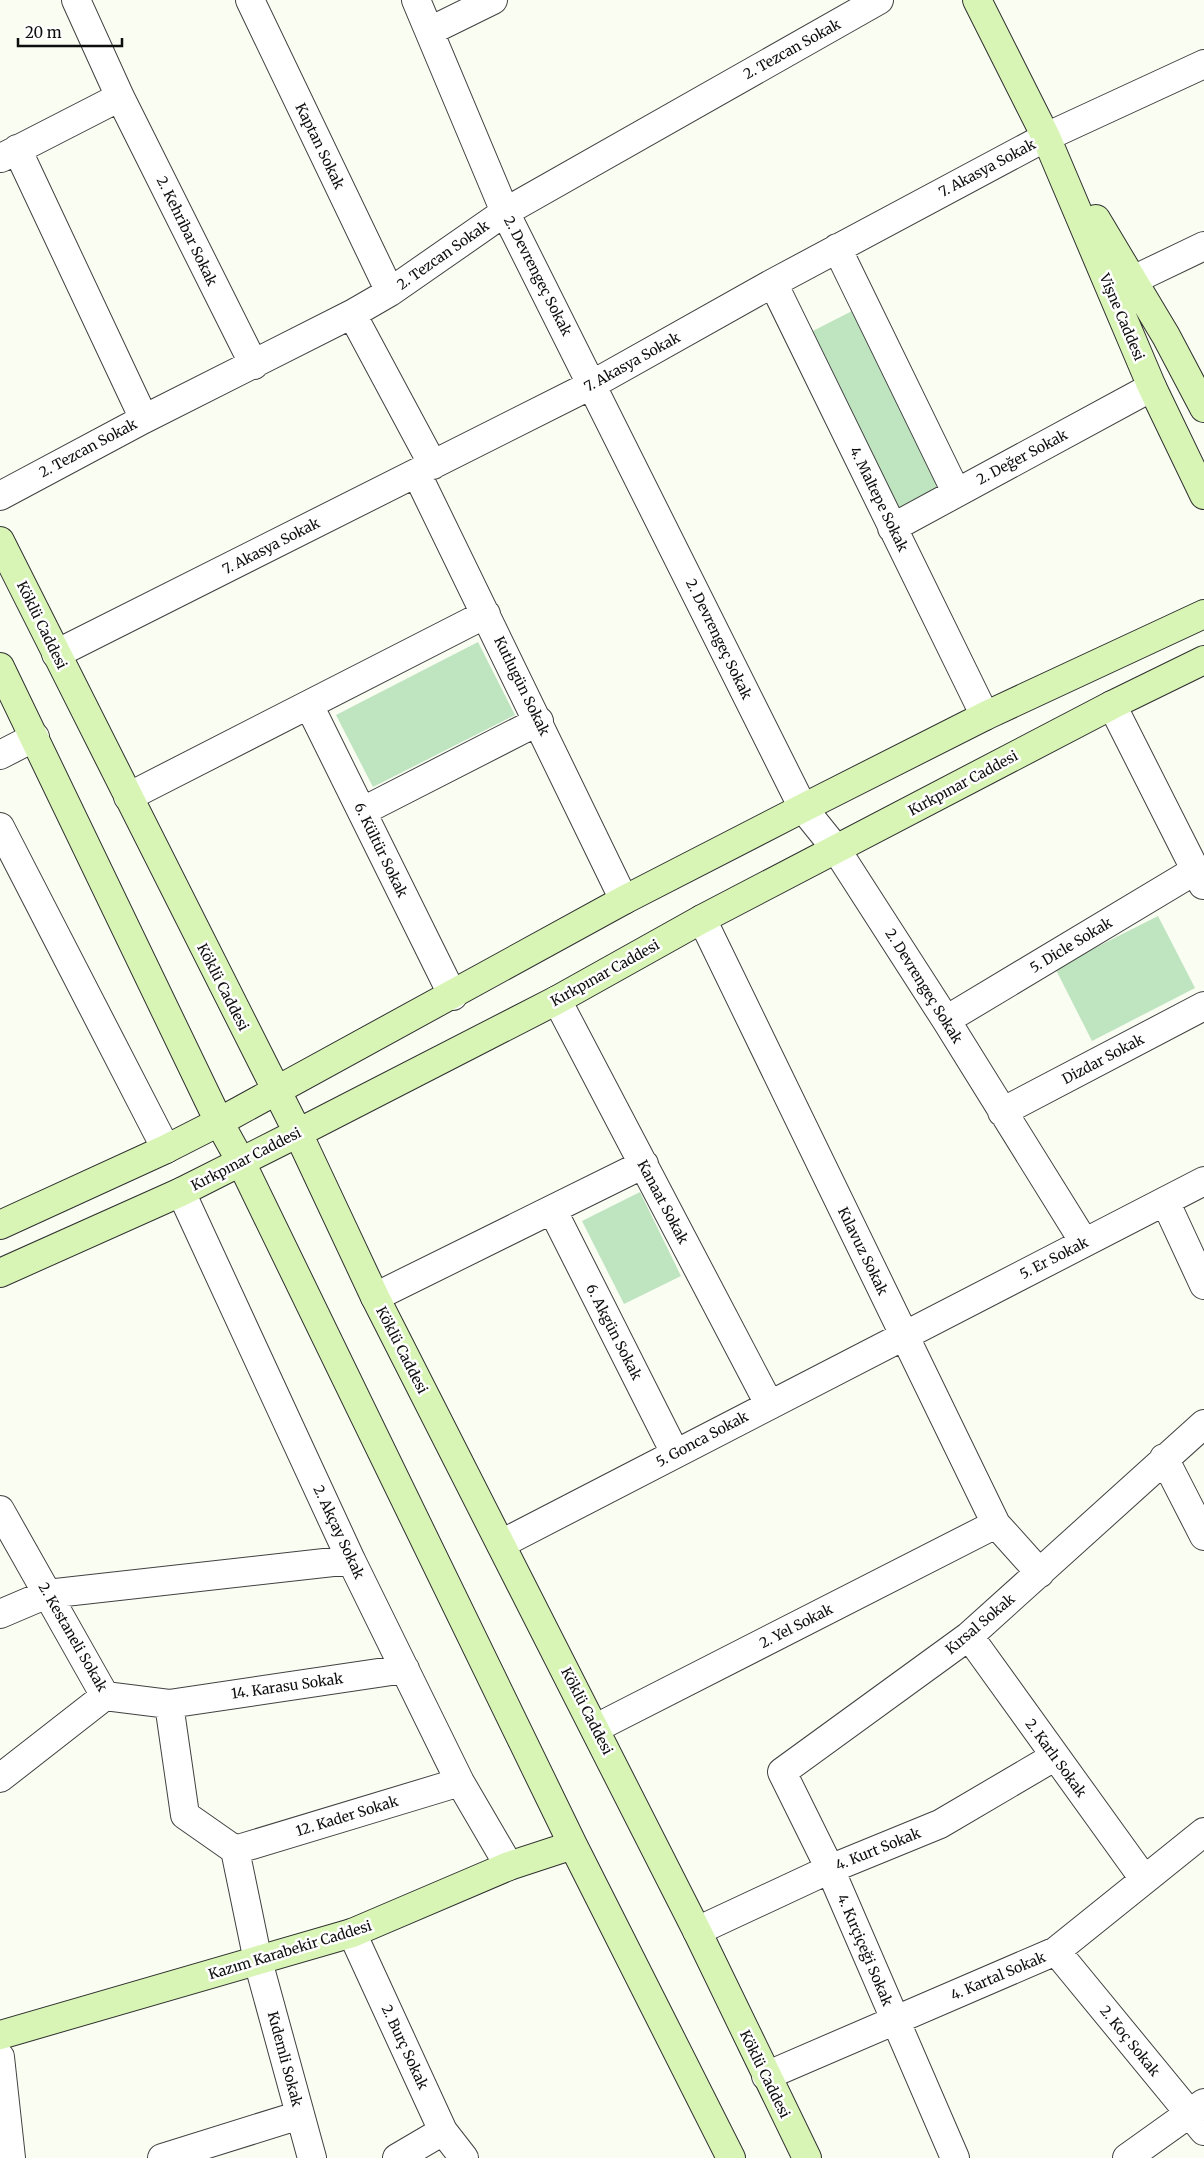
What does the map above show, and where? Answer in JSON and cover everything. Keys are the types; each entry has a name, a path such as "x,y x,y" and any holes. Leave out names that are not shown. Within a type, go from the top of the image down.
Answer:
{"main road":[{"name":"Vişne Caddesi","path":"977,0 1046,136 1152,387 1204,495"},
{"name":"Vişne Caddesi","path":"1046,136 1166,336 1204,408"},
{"name":"Köklü Caddesi","path":"0,541 298,1133 375,1297 596,1728 697,1930 806,2158"},
{"path":"0,1225 166,1149 219,1122 453,996 624,900 803,808 985,716 1204,614"},
{"name":"Kırkpınar Caddesi","path":"0,1273 181,1192 298,1133 557,1000 702,919 836,849 1112,705 1204,660"},
{"path":"0,667 219,1122 573,1845 731,2158"},
{"name":"Kazım Karabekir Caddesi","path":"0,2035 352,1933 509,1866 573,1845"}],"street":[{"name":"2. Kehribar Sokak","path":"76,0 120,97 254,365"},
{"name":"Kaptan Sokak","path":"250,0 390,292"},
{"name":"2. Devrengeç Sokak","path":"416,0 505,212 593,384 803,808 836,849 946,1020 1084,1242"},
{"path":"430,32 494,0"},
{"name":"2. Tezcan Sokak","path":"0,496 144,419 352,314 390,292 505,212 879,0"},
{"name":"7. Akasya Sokak","path":"56,654 593,384 836,248 1046,136 1204,64"},
{"path":"120,97 9,154 144,419"},
{"path":"1133,280 1204,246"},
{"path":"836,248 956,492"},
{"name":"4. Maltepe Sokak","path":"773,283 985,716"},
{"name":"Kutlugün Sokak","path":"352,314 425,469 486,614 624,900"},
{"name":"2. Değer Sokak","path":"892,528 1152,387"},
{"path":"128,797 486,614"},
{"name":"6. Kültür Sokak","path":"309,705 453,996"},
{"path":"1112,705 1200,878"},
{"path":"363,811 539,721"},
{"path":"0,755 35,737"},
{"path":"0,827 166,1149"},
{"name":"5. Dicle Sokak","path":"946,1020 1200,878"},
{"name":"Kılavuz Sokak","path":"702,919 996,1524 1040,1573"},
{"name":"Kanaat Sokak","path":"557,1000 769,1404"},
{"name":"Dizdar Sokak","path":"1002,1112 1204,1006"},
{"path":"375,1297 644,1164"},
{"name":"5. Er Sokak","path":"904,1336 1204,1181"},
{"name":"2. Akçay Sokak","path":"181,1192 351,1560 460,1782 509,1866"},
{"path":"1164,1201 1204,1285"},
{"name":"6. Akgün Sokak","path":"553,1210 675,1453"},
{"name":"5. Gonca Sokak","path":"501,1544 904,1336"},
{"name":"Kırsal Sokak","path":"782,1772 969,1636 1164,1458 1204,1424"},
{"path":"1164,1458 1204,1536"},
{"name":"2. Kestaneli Sokak","path":"0,1510 105,1696 169,1704"},
{"name":"2. Yel Sokak","path":"596,1728 996,1524"},
{"path":"0,1614 47,1594 351,1560"},
{"name":"2. Karlı Sokak","path":"969,1636 1054,1757 1144,1879"},
{"name":"14. Karasu Sokak","path":"169,1704 405,1669"},
{"path":"0,1778 105,1696"},
{"path":"169,1704 185,1815 235,1850 258,1961"},
{"name":"4. Kurt Sokak","path":"697,1930 830,1868 940,1824 1054,1757"},
{"name":"4. Kırçiçeği Sokak","path":"782,1772 830,1868 955,2158"},
{"name":"12. Kader Sokak","path":"235,1850 460,1782"},
{"name":"4. Kartal Sokak","path":"766,2076 1056,1951 1204,1832"},
{"name":"2. Burç Sokak","path":"352,1933 444,2131 464,2158"},
{"name":"2. Koç Sokak","path":"1056,1951 1200,2116"},
{"name":"Kıdemli Sokak","path":"258,1961 312,2158"},
{"path":"0,2056 10,2158"},
{"path":"162,2158 300,2114"},
{"path":"1127,2158 1200,2116"},
{"path":"397,2158 444,2131"}],"green space":[{"path":"852,311 940,490 896,512 807,334"},
{"path":"478,642 515,715 373,787 336,715"},
{"path":"1158,916 1195,988 1092,1041 1055,968"},
{"path":"640,1192 681,1276 624,1304 582,1221"}]}
